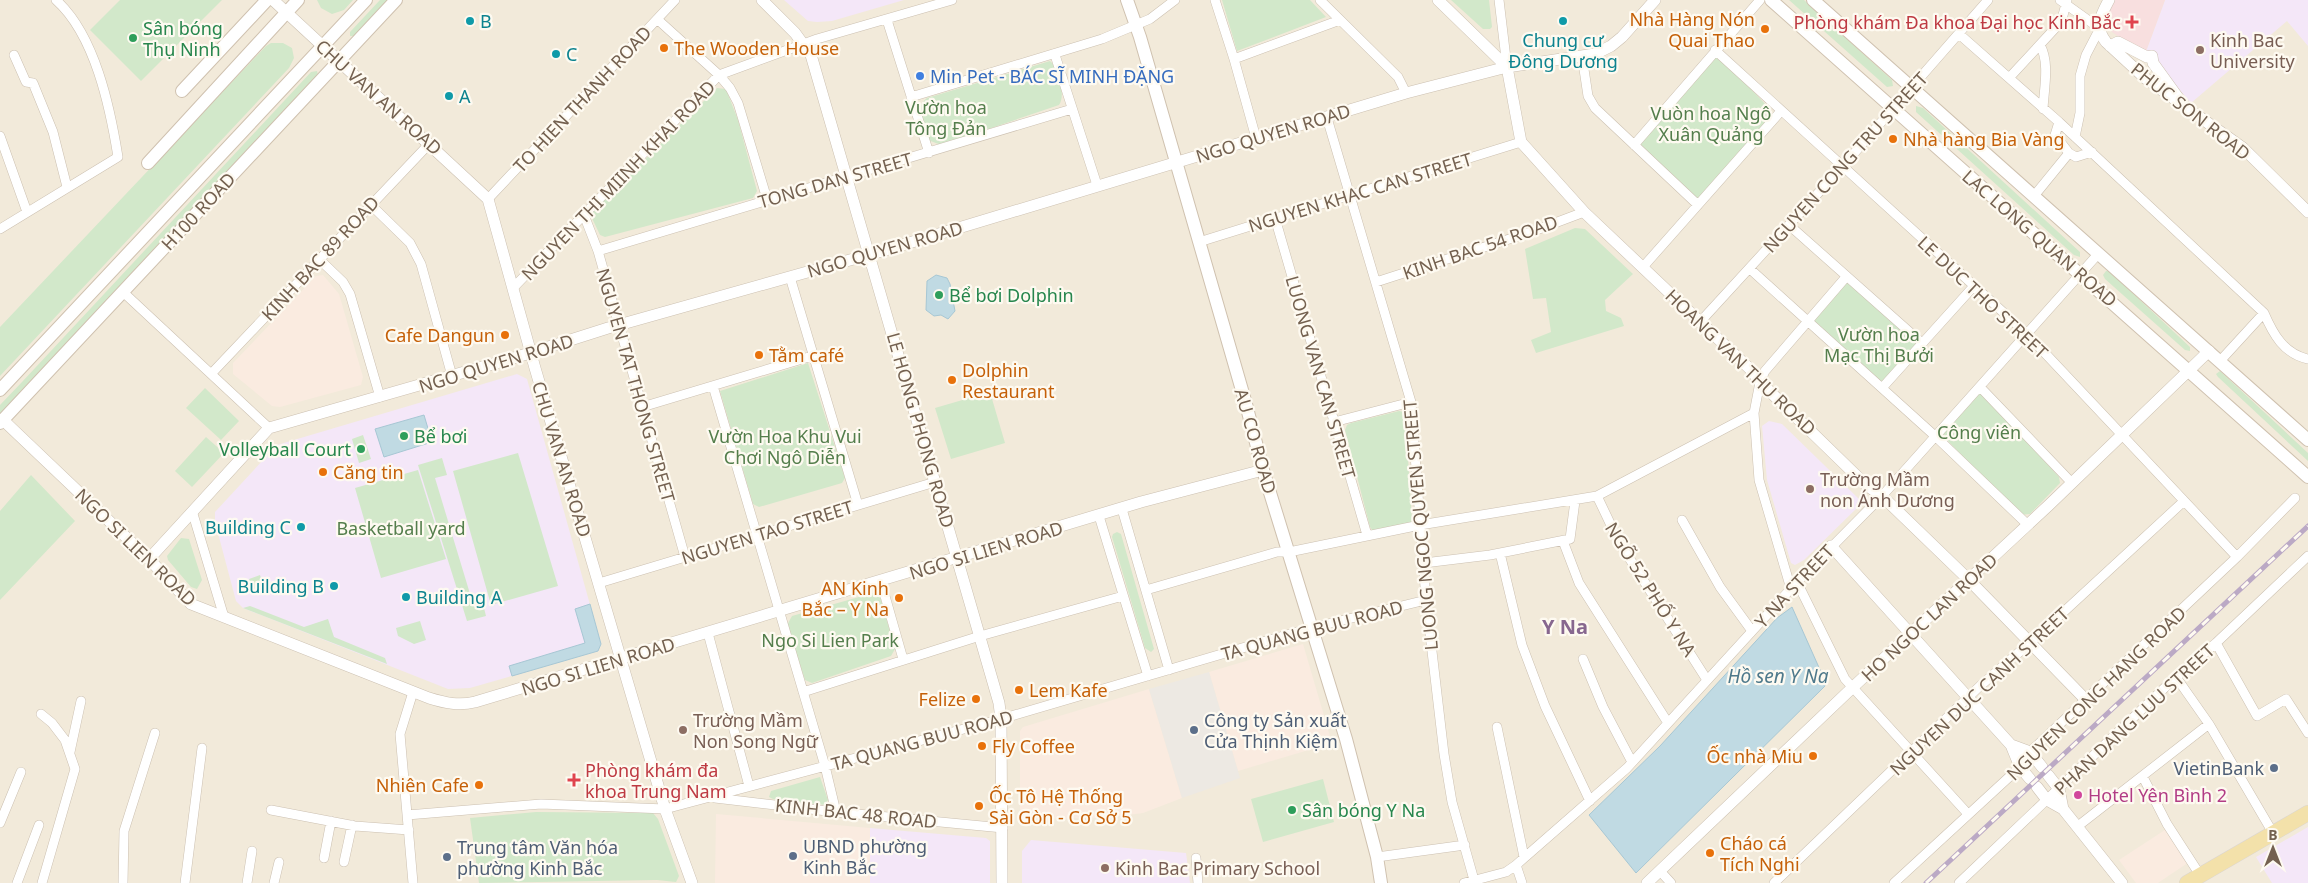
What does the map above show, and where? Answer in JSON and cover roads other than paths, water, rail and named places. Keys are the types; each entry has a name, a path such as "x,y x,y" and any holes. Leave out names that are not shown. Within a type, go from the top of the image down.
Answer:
{"main road":[{"path":"182,91 267,0"},
{"path":"148,163 298,0"},
{"name":"H100 ROAD","path":"0,390 366,0"},
{"name":"H100 ROAD","path":"1,421 396,0"},
{"name":"AU CO ROAD","path":"1127,0 1199,242 1263,470 1348,745 1377,857 1381,883"},
{"name":"LAC LONG QUAN ROAD","path":"1771,0 2190,370 2308,477"},
{"name":"LAC LONG QUAN ROAD","path":"1814,0 2308,440"},
{"path":"2186,883 2308,813"}],"street":[{"path":"0,228 118,157 111,111 85,41 75,21 56,0"},
{"name":"CHU VAN AN ROAD","path":"273,0 430,143 488,199 531,353 665,809 692,883"},
{"name":"TO HIEN THANH ROAD","path":"488,199 675,0"},
{"name":"LE HONG PHONG ROAD","path":"762,0 811,55 871,254 999,703 1003,828 1002,883"},
{"name":"NGUYEN THI MIINH KHAI ROAD","path":"514,287 719,75 803,44 952,0"},
{"path":"911,97 1055,55 1135,26 1150,19 1175,0"},
{"path":"1215,0 1256,138"},
{"path":"1320,0 1398,78 1406,93"},
{"path":"1438,0 1507,67"},
{"path":"1499,0 1507,67 1522,142"},
{"name":"NGO QUYEN ROAD","path":"270,428 871,254 1406,93 1507,67 1595,54 1611,46 1655,0"},
{"path":"1634,145 1760,0"},
{"name":"NGUYEN CONG TRU STREET","path":"1700,322 1842,167 1988,0"},
{"path":"2075,137 2080,113 2080,76 2086,55 2099,29 2103,6 2109,0"},
{"path":"2009,78 2062,19 2064,2"},
{"path":"2064,2 2099,29"},
{"path":"657,19 719,75 737,100 767,199"},
{"path":"887,20 928,153"},
{"path":"1234,59 1340,20"},
{"name":"PHUC SON ROAD","path":"2099,29 2110,46 2145,78 2243,148 2308,212"},
{"path":"1959,34 2092,152 2264,313 2274,334 2286,349 2308,359"},
{"path":"2110,46 2118,42 2146,57 2152,56 2153,63 2184,106"},
{"path":"2040,45 2044,52 2045,65 2043,109"},
{"name":"LE DUC THO STREET","path":"1715,50 1973,287 2026,333 2237,558"},
{"path":"14,55 26,82 33,83 47,114 67,187"},
{"path":"1055,55 1097,185"},
{"path":"1582,56 1584,80 1590,101 1602,116 1698,205"},
{"name":"TONG DAN STREET","path":"598,251 1072,109"},
{"path":"1643,267 1780,111"},
{"name":"LUONG NGOC QUYEN STREET","path":"1327,118 1410,402 1426,600 1447,781 1474,880"},
{"path":"2059,122 2055,135 2069,154 2076,157 2092,152"},
{"path":"0,136 27,212"},
{"name":"NGUYEN KHAC CAN STREET","path":"1199,242 1522,142"},
{"name":"HOANG VAN THU ROAD","path":"1522,142 1584,212 1750,369 1760,382 1866,484 1882,496 1969,580 2086,700"},
{"name":"KINH BAC 89 ROAD","path":"211,374 370,204 430,143"},
{"path":"2034,196 2069,154"},
{"path":"370,204 410,243 421,264 452,376"},
{"name":"KINH BAC 54 ROAD","path":"1376,282 1531,232 1584,212"},
{"name":"NGUYEN TAT THONG STREET","path":"584,215 598,251 685,557"},
{"name":"LUONG VAN CAN STREET","path":"1275,218 1367,536"},
{"path":"1789,225 1922,343"},
{"name":"Y NA STREET","path":"1464,883 1506,872 1516,865 1632,762 1794,585 1882,496 2099,253"},
{"path":"319,259 344,282 350,294 380,397"},
{"path":"1750,269 1935,436 2028,525"},
{"path":"1846,276 1765,371 1760,382 1754,413 1759,480 1794,585 1844,680 1968,814"},
{"path":"790,277 858,505"},
{"path":"1882,388 1973,287"},
{"path":"123,292 270,428 149,559"},
{"path":"2220,361 2264,313"},
{"name":"HO NGOC LAN ROAD","path":"1647,883 1852,688 2028,525 2209,351"},
{"path":"642,407 812,356"},
{"path":"713,386 825,766 836,812"},
{"path":"1980,386 2072,483"},
{"path":"1334,422 1410,402"},
{"path":"1146,590 1277,552 1289,552 1420,525 1597,496 1754,413"},
{"name":"NGO SI LIEN ROAD","path":"1,421 149,559 192,604 413,692 448,704 469,704 779,613 1122,509 1263,470"},
{"name":"NGUYEN TAO STREET","path":"599,583 935,482"},
{"name":"NGÕ 52 PHỐ Y NA","path":"1597,496 1619,542 1707,680"},
{"name":"NGUYEN CONG HANG ROAD","path":"1894,883 2020,767 2030,752 2237,558 2295,498"},
{"path":"1424,563 1500,554 1570,539 1575,501"},
{"name":"NGUYEN DUC CANH STREET","path":"1774,883 1968,698 2184,501"},
{"path":"1122,509 1169,670"},
{"path":"192,514 224,617"},
{"path":"1099,516 1148,676"},
{"path":"1682,520 1720,587 1752,631"},
{"path":"1563,540 1579,583 1668,723"},
{"path":"1831,546 2011,745 2020,767 2047,800 2063,809 2078,826 2122,883"},
{"path":"1500,554 1522,645 1545,706 1590,801"},
{"name":"PHAN DANG LUU STREET","path":"1959,883 2176,677 2216,643 2308,556"},
{"path":"882,582 903,659"},
{"path":"803,692 903,659 1123,596"},
{"name":"TA QUANG BUU ROAD","path":"408,815 540,804 665,809 1001,719 1313,627 1426,600"},
{"path":"708,633 749,786"},
{"path":"2216,643 2257,716 2286,699 2308,733"},
{"path":"1583,659 1603,707 1632,762"},
{"path":"2176,677 2210,724 2273,833"},
{"path":"413,692 401,725 400,734 413,883"},
{"path":"70,753 81,701"},
{"path":"41,714 65,740 75,769 42,883"},
{"path":"2078,826 2210,724"},
{"path":"1497,726 1524,857"},
{"path":"124,883 124,831 155,733"},
{"path":"2011,745 2030,752 2059,789 2063,809"},
{"path":"185,883 202,748"},
{"path":"0,823 21,772"},
{"path":"2143,777 2167,824 2200,875"},
{"name":"KINH BAC 48 ROAD","path":"709,797 836,812 1003,828"},
{"path":"271,810 331,822 409,830"},
{"path":"324,858 331,822"},
{"path":"344,862 352,825"},
{"path":"17,883 39,826"},
{"path":"1377,857 1464,845"},
{"path":"247,883 252,851"},
{"path":"1196,858 1198,883"},
{"path":"274,883 279,862"},
{"path":"1516,865 1522,883"},
{"path":"1660,871 1671,883"}],"water":[{"name":"Bể bơi Dolphin","path":"936,275 947,278 950,284 955,311 948,319 941,315 934,316 926,310 927,281"},
{"name":"Bể bơi","path":"424,415 432,442 384,457 375,429"},
{"path":"590,604 601,644 598,651 512,676 509,666 585,643 575,609"},
{"name":"Hồ sen Y Na","path":"1792,607 1821,672 1825,686 1636,873 1589,815 1660,746 1777,618"}],"railway":[{"path":"1926,883 2308,526"}],"place":[{"name":"B","path":"470,21"},
{"name":"Chung cư Đông Dương","path":"1563,21"},
{"name":"Phòng khám Đa khoa Đại học Kinh Bắc","path":"2132,22"},
{"name":"Nhà Hàng Nón Quai Thao","path":"1765,29"},
{"name":"Sân bóng Thụ Ninh","path":"133,38"},
{"name":"The Wooden House","path":"664,48"},
{"name":"Kinh Bac University","path":"2200,50"},
{"name":"C","path":"556,54"},
{"name":"Min Pet - BÁC SĨ MINH ĐẶNG","path":"920,76"},
{"name":"A","path":"449,96"},
{"name":"Nhà hàng Bia Vàng","path":"1893,139"},
{"name":"Bể bơi Dolphin","path":"939,295"},
{"name":"Cafe Dangun","path":"505,335"},
{"name":"Tằm café","path":"759,355"},
{"name":"Dolphin Restaurant","path":"952,380"},
{"name":"Bể bơi","path":"404,436"},
{"name":"Volleyball Court","path":"361,449"},
{"name":"Căng tin","path":"323,472"},
{"name":"Trường Mầm non Ánh Dương","path":"1810,489"},
{"name":"Building C","path":"301,527"},
{"name":"Building B","path":"334,586"},
{"name":"Building A","path":"406,597"},
{"name":"AN Kinh Bắc – Y Na","path":"899,598"},
{"name":"Lem Kafe","path":"1019,690"},
{"name":"Felize","path":"976,699"},
{"name":"Trường Mầm Non Song Ngữ","path":"683,730"},
{"name":"Công ty Sản xuất Cửa Thịnh Kiệm","path":"1194,730"},
{"name":"Fly Coffee","path":"982,746"},
{"name":"Ốc nhà Miu","path":"1813,756"},
{"name":"VietinBank","path":"2274,768"},
{"name":"Phòng khám đa khoa Trung Nam","path":"574,780"},
{"name":"Nhiên Cafe","path":"479,785"},
{"name":"Hotel Yên Bình 2","path":"2078,795"},
{"name":"Ốc Tô Hệ Thống Sài Gòn - Cơ Sở 5","path":"979,806"},
{"name":"Sân bóng Y Na","path":"1292,810"},
{"name":"Cháo cá Tích Nghi","path":"1710,853"},
{"name":"UBND phường Kinh Bắc","path":"793,856"},
{"name":"Trung tâm Văn hóa phường Kinh Bắc","path":"447,857"},
{"name":"Kinh Bac Primary School","path":"1105,868"}],"district":[{"name":"Y Na","path":"1565,626"}],"park label":[{"name":"Vườn hoa Tông Đản","path":"946,117"},
{"name":"Vuòn hoa Ngô Xuân Quảng","path":"1711,123"},
{"name":"Vườn hoa Mạc Thị Bưởi","path":"1879,344"},
{"name":"Công viên","path":"1979,432"},
{"name":"Vườn Hoa Khu Vui Chơi Ngô Diễn","path":"785,446"},
{"name":"Basketball yard","path":"401,528"},
{"name":"Ngo Si Lien Park","path":"830,640"}]}
